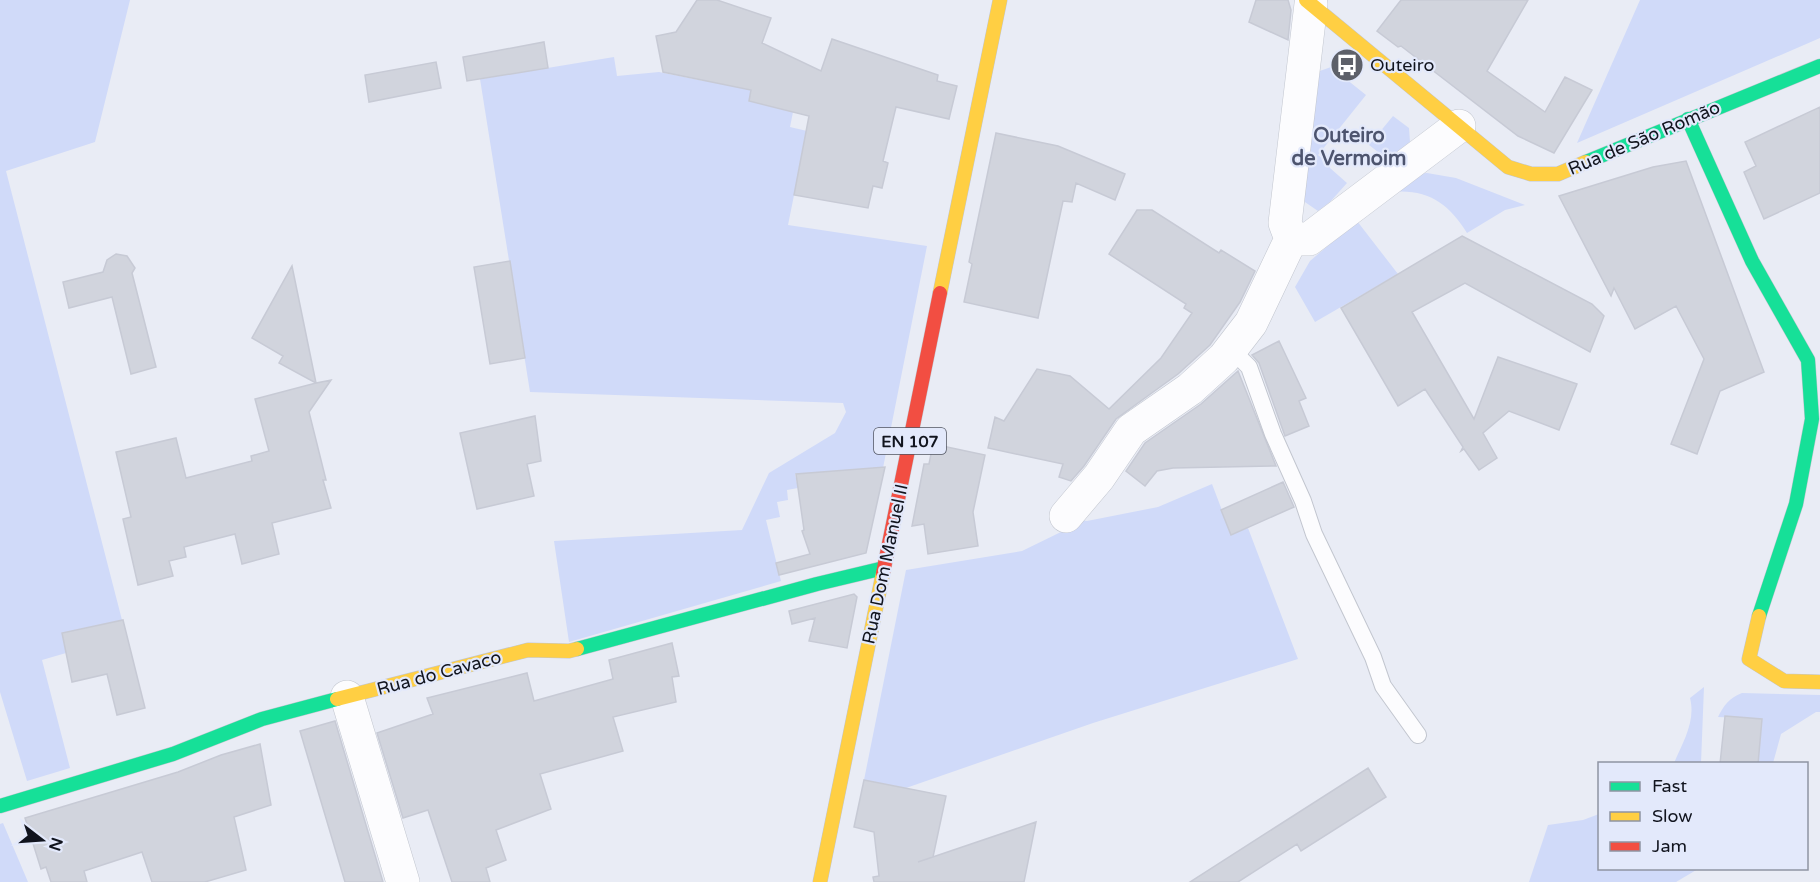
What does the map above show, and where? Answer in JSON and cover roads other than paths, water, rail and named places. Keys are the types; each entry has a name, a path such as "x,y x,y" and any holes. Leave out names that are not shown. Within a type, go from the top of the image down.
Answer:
{"street":[{"name":"Rua Dom Manuel II","path":"820,882 1000,0"},
{"name":"Rua de São Romão","path":"1308,2 1508,167 1531,174 1558,174 1688,118 1820,66"},
{"path":"1066,516 1099,477 1131,430 1190,389 1232,349 1251,323 1291,239 1285,223 1308,2"},
{"path":"1688,118 1752,261 1814,359 1812,418 1796,504 1763,601 1749,658 1784,681 1820,682"},
{"path":"1291,239 1309,239 1459,126"},
{"name":"Rua do Cavaco","path":"0,806 173,754 262,719 528,650 569,651 884,568"},
{"path":"346,697 403,882"}],"lane":[{"path":"1232,349 1249,367 1314,534 1373,657 1383,686 1418,735"}],"place":[{"name":"Outeiro","path":"1347,65"}],"district":[{"name":"Outeiro de Vermoim","path":"1349,146"}]}
